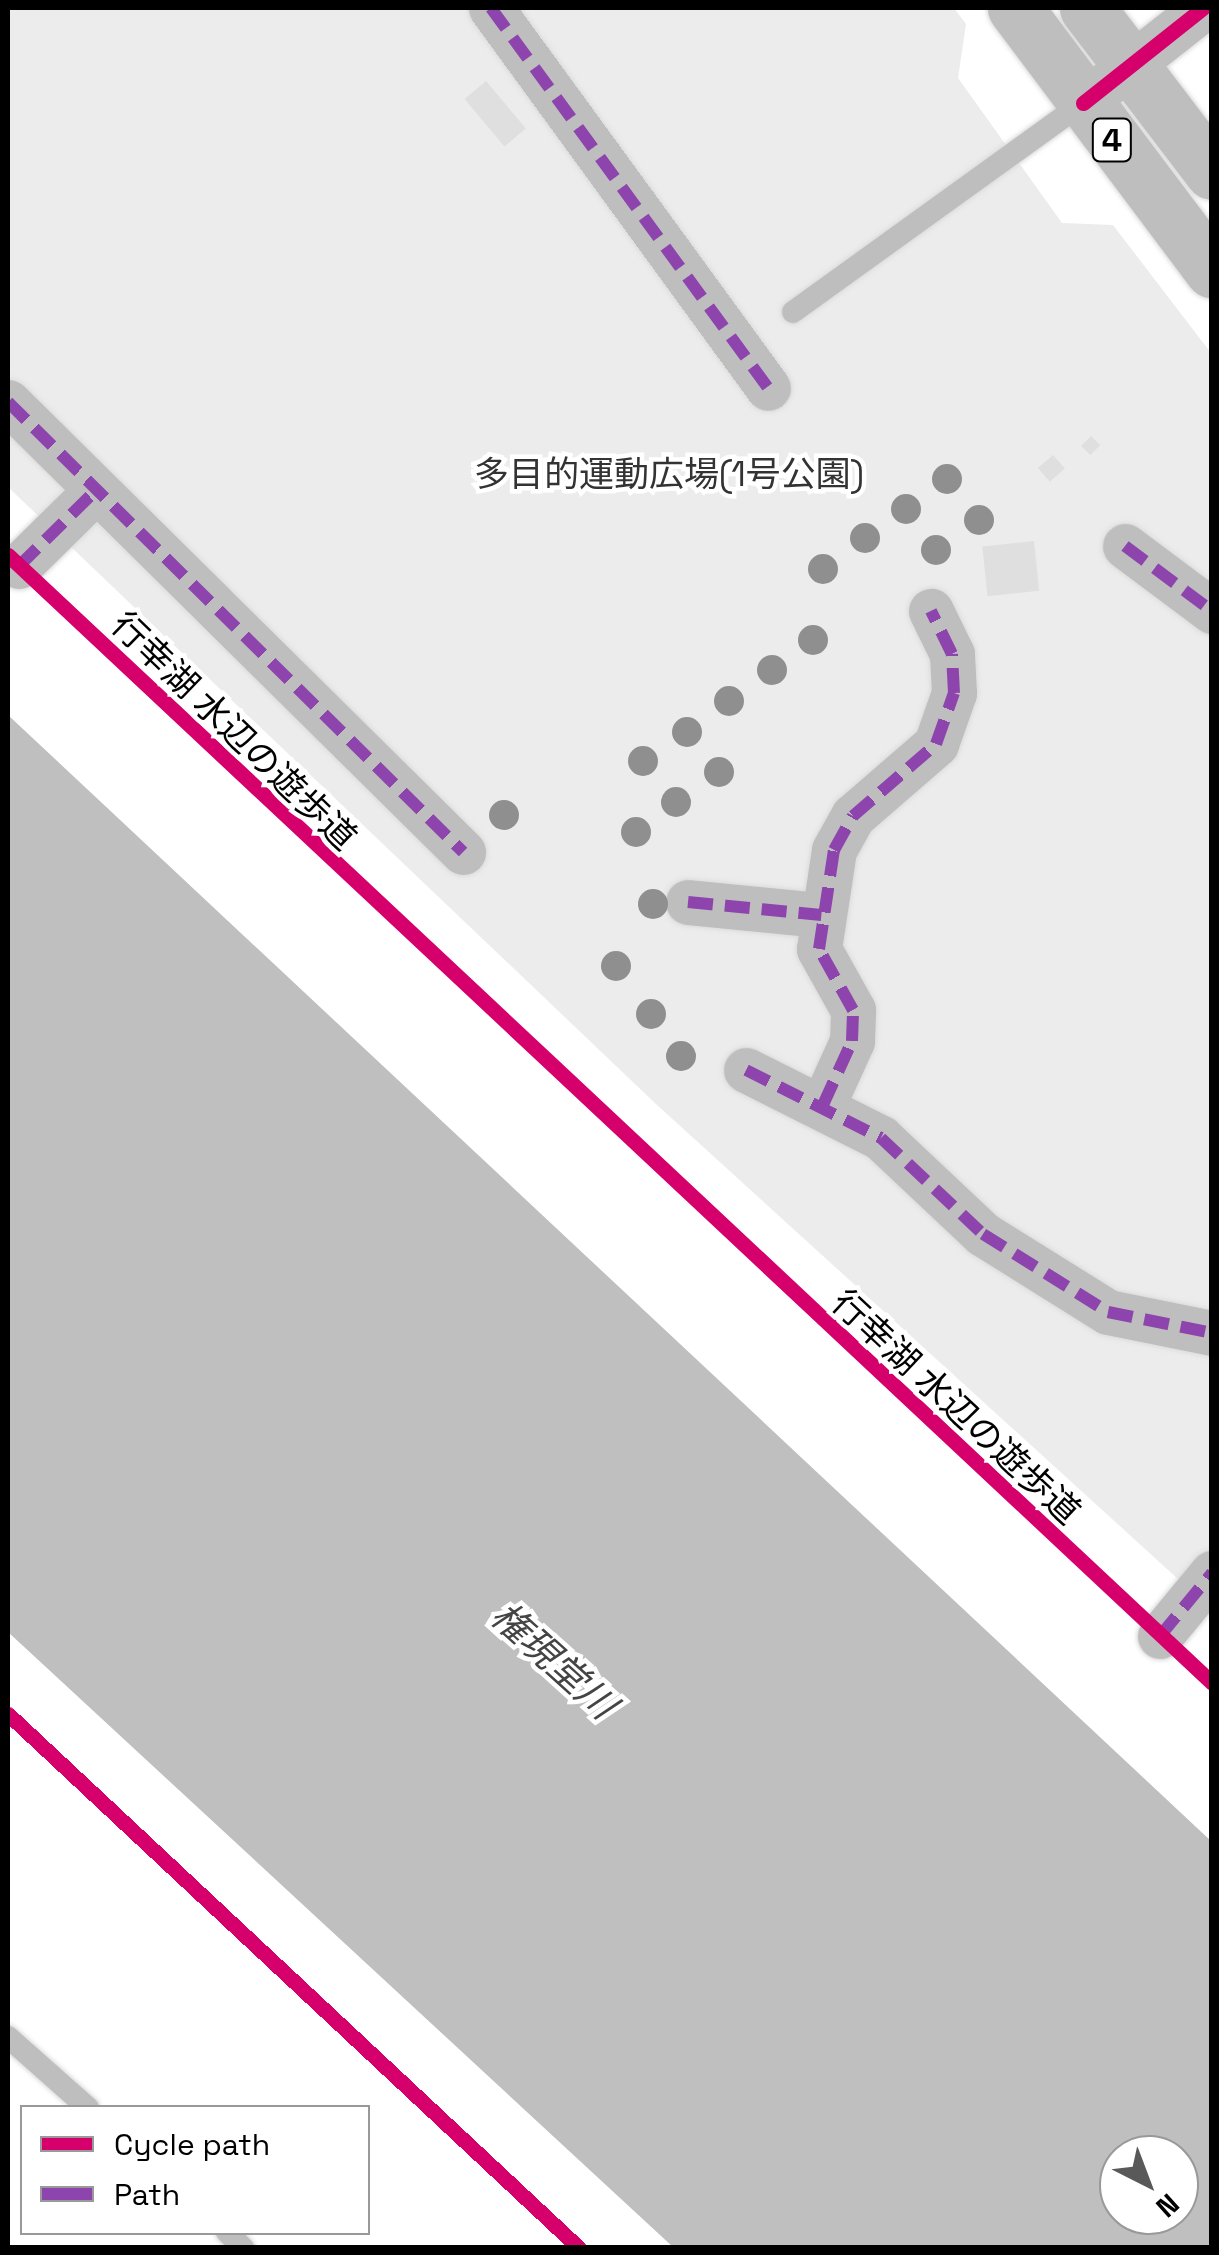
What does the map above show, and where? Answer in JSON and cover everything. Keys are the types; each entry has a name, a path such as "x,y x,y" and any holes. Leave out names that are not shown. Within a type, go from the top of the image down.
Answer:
{"highway":[{"name":"4","path":"1016,8 1083,103 1212,270"},
{"name":"4","path":"1088,8 1212,172"}],"street":[{"path":"491,8 768,388"},
{"path":"1083,103 1204,8"},
{"path":"8,402 463,852"},
{"path":"20,566 96,490"},
{"path":"1125,546 1212,612"},
{"path":"823,1105 852,1042 853,1010 819,949 821,914 834,850 853,816 936,744 954,693 952,654 930,611"},
{"path":"688,902 821,914"},
{"path":"746,1070 823,1105 881,1138 983,1234 1108,1312 1212,1333"},
{"path":"1160,1636 1212,1573"}],"lane":[{"path":"793,312 1083,103"},
{"path":"8,2037 85,2105"}],"green space":[{"name":"多目的運動広場(1号公園)","path":"8,8 954,8 966,24 958,78 1062,223 1113,225 1211,353 1211,1609 656,1104 8,487"}],"water":[{"name":"権現堂川","path":"8,715 1211,1841 1211,2247 673,2247 8,1632"}],"building":[{"path":"486,81 526,128 504,146 465,99"},
{"path":"1091,436 1100,445 1090,455 1081,446"},
{"path":"1053,455 1065,469 1050,482 1038,468"},
{"path":"1034,541 1039,591 988,596 982,546"}],"marked path":[{"path":"491,8 768,388"},
{"path":"8,402 463,852"},
{"path":"19,566 96,490"},
{"path":"1125,546 1212,611"},
{"path":"823,1105 852,1041 853,1010 819,949 834,850 853,816 936,744 954,693 952,654 931,611"},
{"path":"688,902 821,915"},
{"path":"746,1070 881,1138 983,1234 1108,1312 1212,1333"},
{"path":"1160,1636 1212,1573"}],"cycle path":[{"path":"1083,103 1203,8"},
{"name":"行幸湖 水辺の遊歩道","path":"8,555 1212,1683"},
{"path":"8,1714 579,2248"}]}
